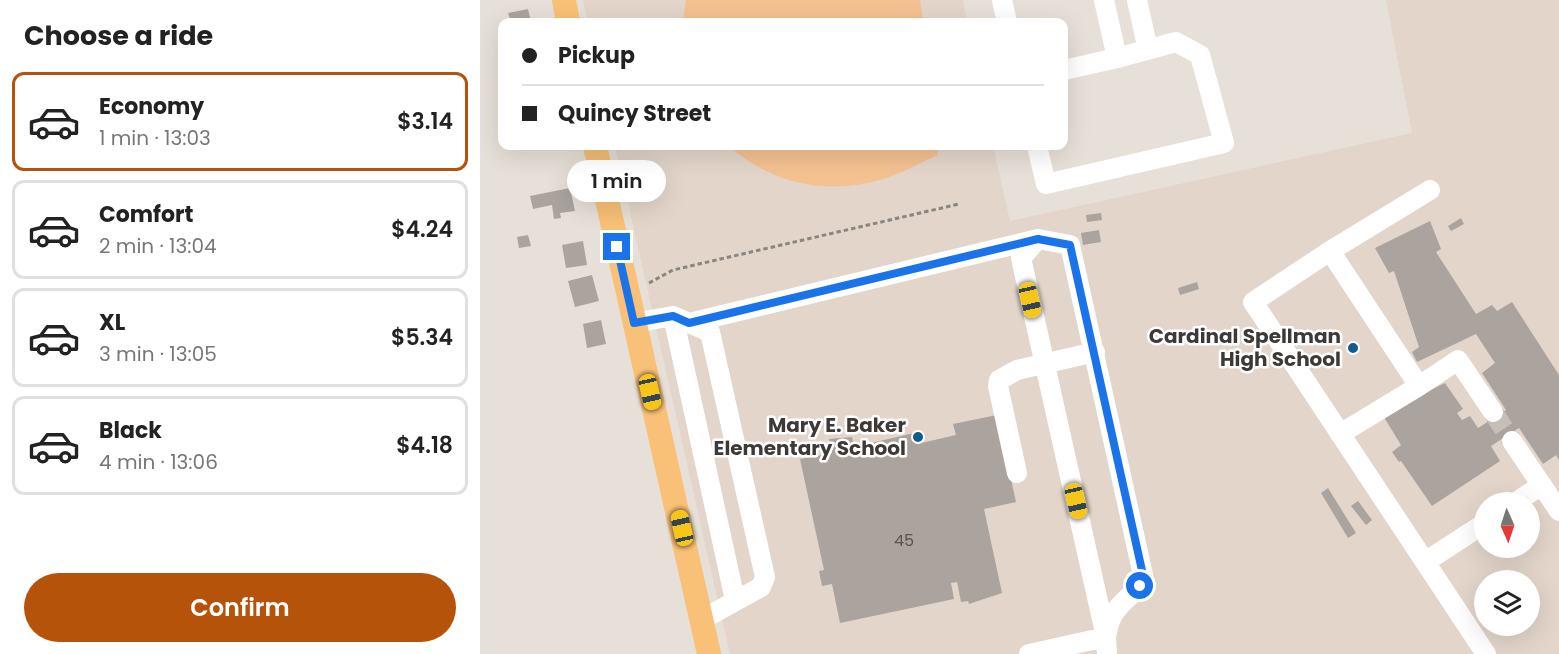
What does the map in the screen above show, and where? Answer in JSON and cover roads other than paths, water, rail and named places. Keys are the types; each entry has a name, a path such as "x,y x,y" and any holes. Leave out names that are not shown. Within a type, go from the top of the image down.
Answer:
{"main road":[{"path":"564,0 567,18"},
{"path":"596,150 704,619 709,654"}],"lane":[{"path":"1002,0 1006,18"},
{"path":"1104,0 1118,58"},
{"path":"1137,0 1148,50"},
{"path":"1038,150 1046,184 1224,143 1200,56 1176,42 1068,69"},
{"path":"1430,190 1330,251 1253,302 1486,654"},
{"path":"634,323 681,320 1038,239 1070,245 1143,575 1140,586 1117,609 1110,621 1107,645"},
{"path":"1038,239 1021,258 1107,645"},
{"path":"1330,251 1419,386"},
{"path":"681,320 710,332 765,577 761,587 704,619"},
{"path":"681,320 735,600"},
{"path":"1017,473 998,386 1005,375 1095,352"},
{"path":"1340,434 1458,360 1493,412"},
{"path":"1512,441 1559,512"},
{"path":"1531,492 1542,485"},
{"path":"1425,562 1474,529"},
{"path":"1029,654 1107,645"}],"tunnel":[{"path":"1493,412 1512,441"}],"place":[{"name":"Cardinal Spellman High School","path":"1353,348"},
{"name":"Mary E. Baker Elementary School","path":"918,437"}]}
